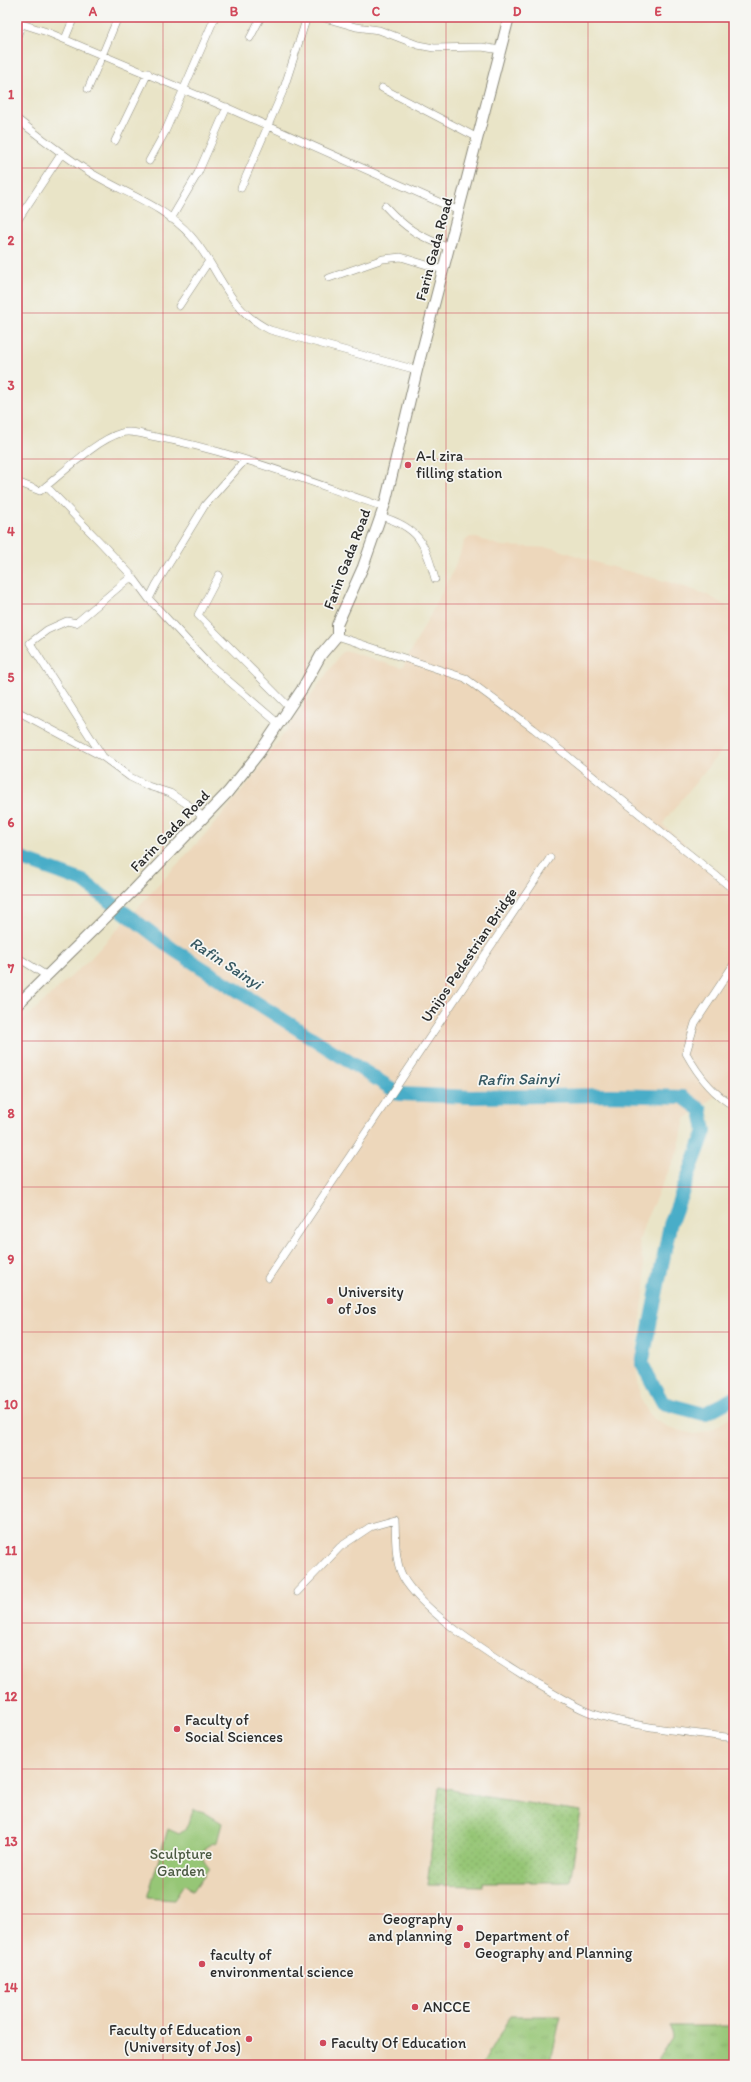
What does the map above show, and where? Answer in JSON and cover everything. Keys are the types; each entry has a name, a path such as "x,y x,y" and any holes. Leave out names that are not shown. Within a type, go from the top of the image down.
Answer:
{"main road":[{"name":"Farin Gada Road","path":"17,1005 131,893 204,818 244,773 290,708 322,655 337,636 337,625 362,567 382,512 417,370 460,211 509,17"}],"street":[{"path":"65,39 74,17"},
{"path":"88,89 118,17"},
{"path":"149,161 166,132 214,17"},
{"path":"250,38 261,17"},
{"path":"241,188 269,127 307,17"},
{"path":"321,17 356,27 379,30 434,48 482,47 500,50"},
{"path":"17,36 22,21 227,107 299,141 317,146 460,211"},
{"path":"115,141 148,73"},
{"path":"382,88 478,138"},
{"path":"171,219 198,173 227,107"},
{"path":"17,119 92,174 136,196 171,219 191,236 209,261 234,301 255,323 270,330 417,370"},
{"path":"18,219 62,153"},
{"path":"385,206 402,224 420,237 449,248"},
{"path":"329,278 382,259 401,258 443,270"},
{"path":"179,306 209,261"},
{"path":"17,482 40,491 99,445 111,437 127,431 178,440 245,460 382,512 400,522 417,536 429,559 435,579"},
{"path":"149,599 202,510 245,460"},
{"path":"46,486 132,576 149,599 209,664 279,724"},
{"path":"219,575 198,615 290,708"},
{"path":"103,756 30,643 47,630 67,621 76,623 132,576"},
{"path":"337,636 465,678 534,729 734,890"},
{"path":"17,711 103,756 130,776 148,786 170,793 190,806 204,818"},
{"name":"Unijos Pedestrian Bridge","path":"268,1278 550,858"},
{"path":"17,957 47,976"},
{"path":"734,964 695,1023 686,1053 695,1069 727,1102 734,1106"},
{"path":"297,1592 340,1548 370,1527 395,1520 398,1561 407,1583 422,1601 464,1636 522,1674 568,1702 593,1713 646,1726 734,1738"}],"shaded area":[{"name":"University of Jos","path":"470,537 502,546 554,548 601,564 676,584 708,595 734,611 734,735 666,819 663,825 705,862 734,882 734,1101 726,1097 714,1097 685,1119 678,1151 646,1219 639,1241 646,1279 637,1347 637,1374 640,1397 646,1409 654,1419 670,1428 694,1434 702,1433 713,1429 734,1415 734,2065 17,2065 17,1026 90,959 210,829 251,780 342,652 348,651 400,668 403,667 454,569 465,541"}],"green space":[{"path":"439,1787 480,1796 581,1811 570,1882 483,1882 483,1886 427,1885"},
{"name":"Sculpture Garden","path":"194,1809 204,1812 222,1823 217,1842 207,1846 202,1852 203,1859 209,1868 193,1891 184,1885 174,1900 147,1898 168,1829 179,1834 185,1830"},
{"path":"510,2016 561,2016 550,2065 482,2065"},
{"path":"670,2026 734,2026 734,2065 654,2065 672,2037"}],"waterway":[{"name":"Rafin Sainyi","path":"17,855 25,860 83,881 174,950 400,1094 472,1097 611,1095 683,1097 701,1110 705,1131 670,1225 642,1364 663,1403 704,1414 734,1398"}],"place":[{"name":"A-l zira filling station","path":"408,465"},
{"name":"University of Jos","path":"330,1301"},
{"name":"Faculty of Social Sciences","path":"177,1729"},
{"name":"Geography and planning","path":"460,1928"},
{"name":"Department of Geography and Planning","path":"467,1945"},
{"name":"faculty of environmental science","path":"202,1964"},
{"name":"ANCCE","path":"415,2007"},
{"name":"Faculty of Education (University of Jos)","path":"249,2039"},
{"name":"Faculty Of Education","path":"323,2043"}]}
